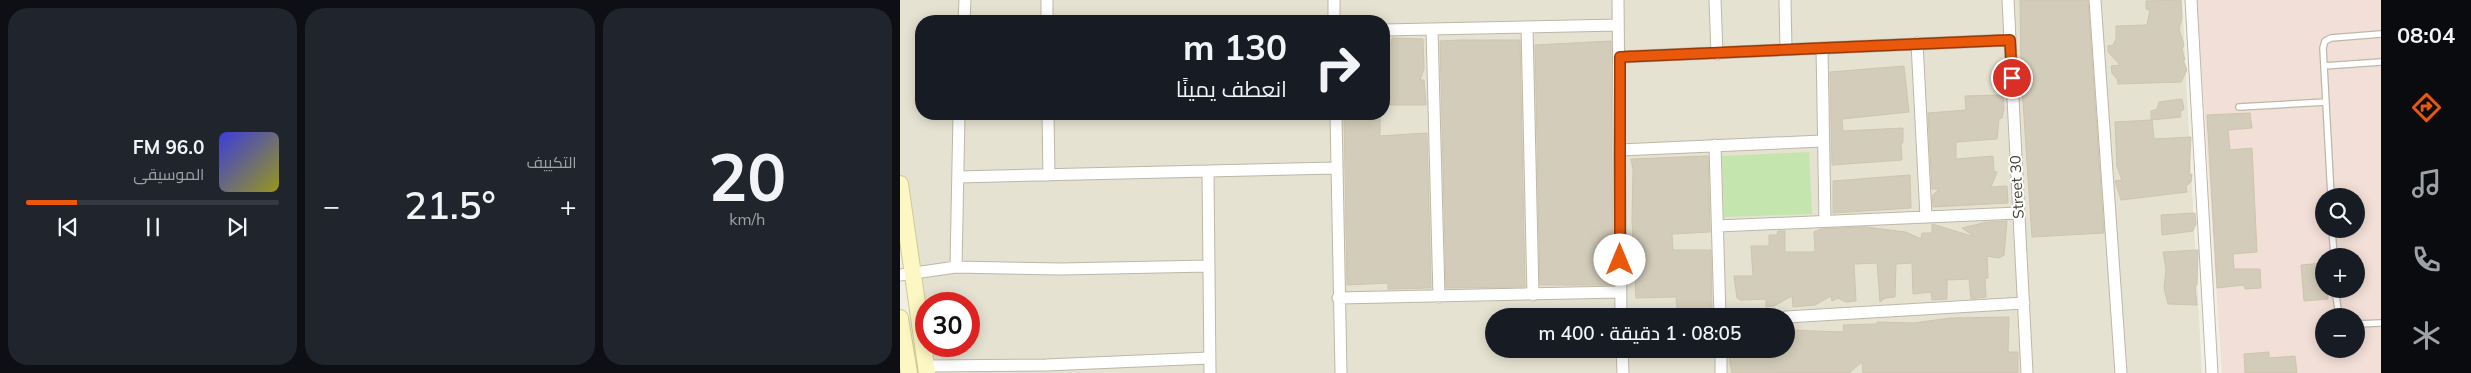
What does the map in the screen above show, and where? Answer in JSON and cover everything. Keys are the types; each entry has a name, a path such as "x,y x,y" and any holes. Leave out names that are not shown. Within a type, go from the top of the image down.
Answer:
{"main road":[{"path":"900,184 906,274 927,369"},
{"path":"900,318 909,373"}],"street":[{"path":"964,15 965,0"},
{"path":"1047,0 1047,15"},
{"path":"1334,0 1334,15"},
{"path":"1618,0 1620,57 1621,308"},
{"path":"1715,0 1717,54"},
{"path":"1785,0 1786,49"},
{"name":"Street 30","path":"2008,0 2027,373"},
{"path":"2095,0 2121,373"},
{"path":"2191,0 2212,373"},
{"path":"1390,30 1618,25"},
{"path":"1527,27 1533,295"},
{"path":"1432,29 1439,297"},
{"path":"1620,57 2010,40"},
{"path":"1917,43 1926,217"},
{"path":"1822,48 1822,142 1825,221"},
{"path":"956,267 959,120"},
{"path":"1048,120 1049,175"},
{"path":"1336,120 1338,298 1341,373"},
{"path":"1620,150 1822,142"},
{"path":"1715,145 1720,308"},
{"path":"958,177 1336,168"},
{"path":"1208,171 1210,373"},
{"path":"1718,226 2018,213"},
{"path":"906,274 956,267 1062,269 1208,266"},
{"path":"1338,298 1620,292"},
{"path":"1795,316 2024,303"},
{"path":"927,369 1209,358"},
{"path":"1622,358 1623,373"},
{"path":"1721,358 1721,373"}],"lane":[{"path":"2331,188 2324,66 2325,41 2331,38 2381,34"},
{"path":"2324,66 2381,62"},
{"path":"2238,107 2326,102"},
{"path":"2365,324 2381,323"}],"shaded area":[{"path":"900,0 2182,0 2202,373 927,373 925,357 980,357 980,292 916,292 900,176"},
{"path":"2197,0 2381,0 2381,373 2222,373"}],"green space":[{"path":"1809,152 1812,214 1724,217 1722,156"}],"building":[{"path":"2020,0 2088,0 2104,233 2032,237 2021,72"},
{"path":"2181,0 2182,18 2179,29 2184,45 2182,49 2185,60 2183,60 2187,70 2181,82 2118,84 2117,79 2112,73 2111,66 2120,65 2108,52 2108,46 2113,45 2116,39 2116,26 2147,25 2150,10 2146,9 2146,1"},
{"path":"1392,38 1423,39 1424,69 1420,80 1424,80 1426,105 1390,105"},
{"path":"1520,40 1525,287 1446,288 1440,41"},
{"path":"1611,41 1613,285 1540,285 1535,45"},
{"path":"1904,66 1909,112 1842,119 1843,131 1903,128 1903,143 1901,143 1902,160 1832,165 1830,72"},
{"path":"2003,95 2004,109 2002,118 1999,119 1997,139 1956,142 1956,159 1993,156 1994,172 1997,172 1991,187 2007,186 2008,203 1933,207 1932,196 1939,189 1932,189 1928,113 1966,110 1965,96"},
{"path":"2182,99 2184,109 2180,112 2181,117 2151,120 2151,111 2157,109 2159,102"},
{"path":"2250,113 2252,128 2228,130 2230,150 2252,148 2257,252 2233,254 2234,269 2260,269 2261,288 2245,289 2244,285 2217,288 2207,115"},
{"path":"1344,120 1380,120 1380,136 1427,133 1431,288 1388,289 1388,283 1347,285"},
{"path":"2152,120 2154,139 2191,137 2189,175 2192,174 2191,182 2186,186 2187,192 2121,200 2115,181 2122,180 2117,167 2115,122"},
{"path":"1708,156 1710,232 1672,234 1673,250 1711,250 1712,308 1677,308 1676,297 1636,298 1632,221 1633,170 1631,159"},
{"path":"1910,175 1911,208 1833,213 1833,181"},
{"path":"2195,213 2196,224 2193,231 2162,235 2161,215"},
{"path":"2007,221 2004,255 1999,258 1987,256 1988,278 1985,278 1986,297 1971,299 1969,279 1947,280 1947,299 1932,300 1931,292 1913,294 1912,263 1896,264 1895,297 1885,298 1880,302 1877,263 1854,264 1856,301 1846,302 1838,298 1832,301 1831,296 1815,305 1793,307 1792,296 1774,306 1766,307 1766,299 1741,300 1737,298 1734,276 1753,276 1751,246 1769,246 1769,235 1777,235 1778,231 1785,231 1785,252 1815,252 1814,232 1821,229 1866,227 1906,232 1921,239 1922,233 1932,233 1932,224 1975,237 1962,228 1987,222"},
{"path":"2198,250 2197,285 2195,286 2197,305 2168,304 2164,288 2166,269 2163,252"},
{"path":"2315,264 2315,298 2328,299 2304,301 2301,265"},
{"path":"2009,317 2008,352 2018,352 2018,373 1863,373 1862,362 1849,373 1732,373 1730,358 1795,358 1795,330 1844,332 1843,325 1877,324 1877,322 1914,323 1950,318"},
{"path":"2269,352 2269,358 2295,356 2297,373 2245,373 2244,354"}],"route":[{"path":"1620,260 1620,57 2010,40 2012,78"}]}
